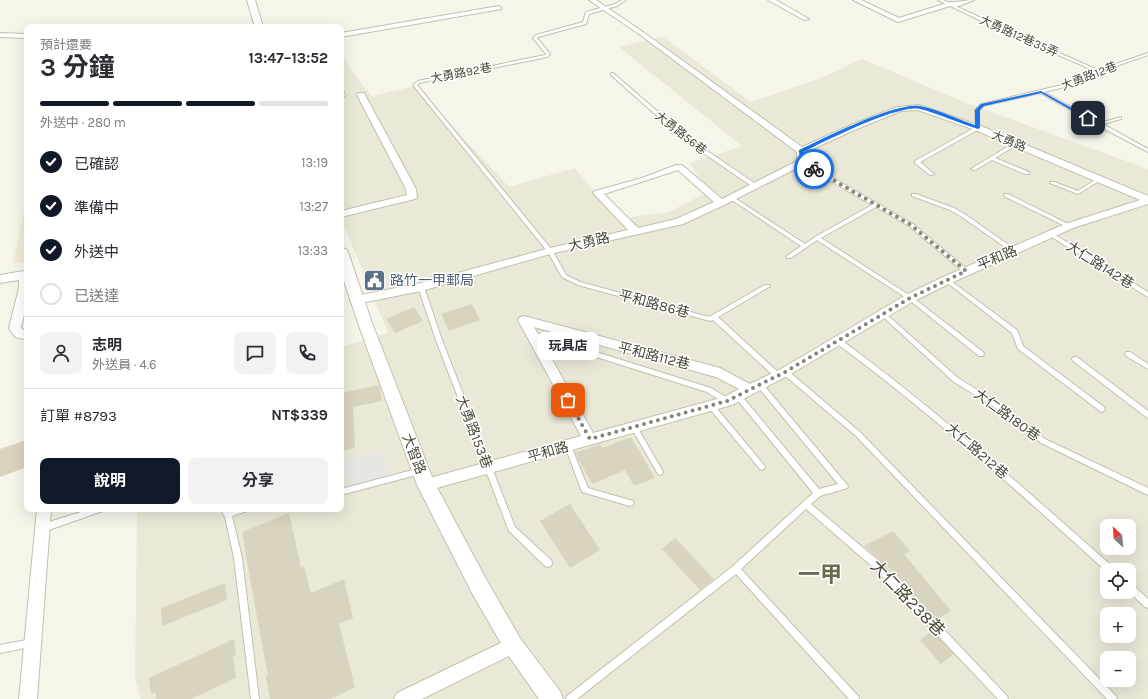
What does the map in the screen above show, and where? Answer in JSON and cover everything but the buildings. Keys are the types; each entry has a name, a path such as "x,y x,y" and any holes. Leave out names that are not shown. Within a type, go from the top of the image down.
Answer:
{"street":[{"path":"251,0 258,24"},
{"path":"592,0 641,33 801,151 802,162"},
{"path":"771,0 806,19"},
{"path":"856,0 898,20 950,4 957,5 971,0"},
{"path":"344,35 499,8"},
{"path":"0,35 24,36"},
{"path":"344,213 412,197 411,188 361,95"},
{"name":"大勇路","path":"801,151 856,126 900,109 919,107 978,128 1100,178 1148,200"},
{"name":"大勇路","path":"356,300 421,287 550,251 679,222 721,203 802,162"},
{"path":"635,231 598,193 679,167 721,203"},
{"name":"平和路","path":"423,478 489,468 727,401 756,388 910,298 947,280 1069,226 1148,200"},
{"name":"大智路","path":"344,262 356,300 423,478 479,586 513,645 552,699"},
{"path":"0,279 24,275"},
{"path":"24,292 15,328 20,335 24,334"},
{"name":"平和路112巷","path":"590,439 524,320 720,373 756,388"},
{"path":"28,699 44,512"},
{"path":"403,699 513,645"}],"lane":[{"name":"大勇路92巷","path":"550,251 415,85 418,82 546,56 548,54 535,38 537,36 585,23 587,13 616,5 624,0"},
{"name":"大勇路12巷35弄","path":"940,0 997,28 1098,71"},
{"name":"大勇路12巷","path":"978,128 978,110 982,105 1072,84 1098,71 1148,54"},
{"name":"大勇路56巷","path":"612,74 686,138 755,186"},
{"path":"1041,92 1148,151"},
{"path":"1077,131 1120,118"},
{"path":"932,174 920,166 917,162 978,128"},
{"path":"973,169 1016,144"},
{"path":"992,158 1027,173"},
{"path":"802,162 911,225 966,271"},
{"path":"1052,183 1078,193 1100,178"},
{"path":"914,195 952,209 1014,251"},
{"path":"1006,195 1069,226"},
{"path":"731,198 805,246"},
{"path":"790,257 817,238 875,205"},
{"name":"大仁路142巷","path":"1052,234 1148,295"},
{"path":"817,238 910,298 981,354"},
{"name":"平和路86巷","path":"550,251 564,276 578,283 710,319 714,317"},
{"path":"947,280 1015,332 1020,347 1102,409"},
{"path":"767,286 714,317 781,374 858,434 1113,699"},
{"name":"大勇路153巷","path":"421,287 441,346 512,529 548,563"},
{"name":"大仁路180巷","path":"883,314 956,380 992,402 1043,441 1148,492"},
{"path":"531,334 709,390 727,401"},
{"name":"大仁路212巷","path":"838,341 876,368 966,441 1102,563"},
{"path":"1128,354 1148,367"},
{"path":"1075,359 1148,415"},
{"path":"570,699 736,569 818,493 844,486 756,388"},
{"path":"738,396 818,493"},
{"path":"711,406 762,467"},
{"path":"634,427 660,472"},
{"path":"568,446 585,490 630,503"},
{"path":"344,491 423,478"},
{"name":"大仁路238巷","path":"806,504 878,565 1004,699"},
{"path":"42,528 91,512"},
{"path":"227,512 238,558 255,699"},
{"path":"736,569 855,699"},
{"path":"1136,593 1148,604"},
{"path":"0,649 32,643"}],"shaded area":[{"path":"663,37 751,102 821,78 862,59 969,104 1148,169 1148,699 141,699 135,679 137,512 344,512 344,346 388,333 344,225 344,59 371,96 415,86 509,187 575,168 617,219 669,212 708,192 690,163 742,146 619,47"},
{"path":"24,211 24,262 13,264"},
{"path":"382,450 392,482 344,495 344,460"}],"way so far":[{"path":"568,400 590,439 727,401 785,372 910,298 966,271 911,225 814,169"}],"place":[{"name":"路竹一甲郵局","path":"374,280"},
{"name":"玩具店","path":"568,400"}],"district":[{"name":"一甲","path":"820,575"}],"route":[{"path":"814,169 802,162 801,151 856,126 900,109 919,107 978,128 978,110 982,105 1041,92 1088,118"}]}
